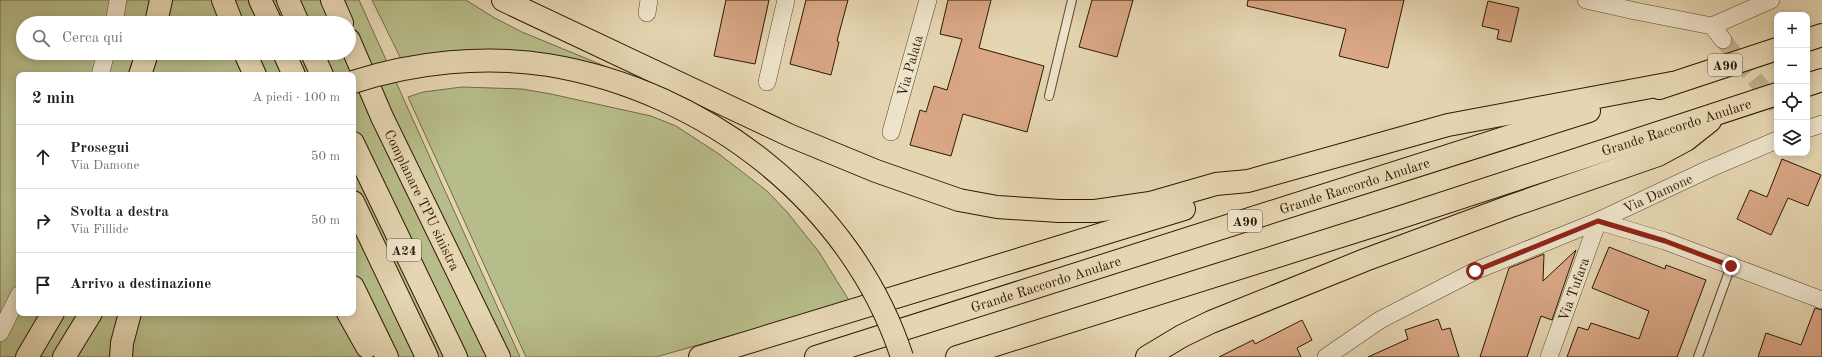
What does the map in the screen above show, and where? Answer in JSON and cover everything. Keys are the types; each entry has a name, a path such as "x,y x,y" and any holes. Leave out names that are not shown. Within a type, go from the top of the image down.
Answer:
{"highway":[{"path":"158,16 161,0"},
{"path":"223,0 229,16"},
{"path":"260,0 268,16"},
{"path":"288,0 295,16"},
{"path":"332,0 339,16"},
{"path":"503,0 792,136 876,171 959,200 997,207 1058,211 1095,211 1150,203 1216,184 1248,181 1448,125 1672,83"},
{"path":"1810,39 1822,35"},
{"name":"Grande Raccordo Anulare","path":"816,357 1384,177 1774,50"},
{"name":"Complanare TPU sinistra","path":"356,56 382,117 499,357"},
{"path":"141,72 145,60"},
{"path":"248,60 254,72"},
{"path":"287,60 293,72"},
{"path":"315,60 321,72"},
{"path":"356,81 399,70 431,65 470,62 530,63 599,77 651,95 687,111 725,134 762,160 790,184 822,218 851,256 869,284 887,318 902,357"},
{"path":"1810,84 1822,80"},
{"name":"Grande Raccordo Anulare","path":"957,357 1398,218 1774,95"},
{"path":"1146,357 1182,336 1211,322 1365,260 1511,206 1658,155 1686,140 1720,112"},
{"name":"A24","path":"356,149 456,357"},
{"path":"700,357 1220,198 1248,181"},
{"name":"A24","path":"356,208 427,357"},
{"path":"356,293 387,357"},
{"path":"27,357 51,316"},
{"path":"43,357 64,316"},
{"path":"64,357 89,316"},
{"path":"121,357 122,343 129,316"},
{"path":"350,316 369,350 377,357"}],"street":[{"path":"115,16 118,0"},
{"path":"767,82 786,0"},
{"name":"Via Palata","path":"891,132 928,0"},
{"path":"1586,0 1614,3 1712,26 1771,0"},
{"path":"1712,26 1723,40"},
{"path":"101,72 104,60"},
{"path":"1810,128 1822,124"},
{"name":"Via Damone","path":"1326,357 1380,320 1475,271 1598,221 1711,168 1774,141"},
{"path":"1598,221 1665,241 1822,300"},
{"name":"Via Tufara","path":"1548,357 1598,221"},
{"path":"0,333 16,301"}],"lane":[{"path":"1049,96 1072,0"},
{"path":"1698,357 1731,266"}],"green space":[{"path":"0,0 359,0 520,357 0,357"},
{"path":"372,0 466,0 493,17 522,32 607,67 552,55 401,59"},
{"path":"462,87 522,89 551,94 651,116 676,126 719,154 767,191 787,212 819,252 850,302 656,357 526,357 408,97 423,92"}],"building":[{"path":"726,0 769,0 755,64 714,56"},
{"path":"806,0 848,0 837,41 839,42 831,75 790,64"},
{"path":"948,0 991,0 979,48 1044,66 1027,132 963,114 951,156 910,145 920,110 926,112 934,86 947,90 962,39 940,34"},
{"path":"1092,0 1133,0 1117,57 1079,47"},
{"path":"1248,0 1404,0 1388,68 1339,56 1346,29 1247,6"},
{"path":"1488,1 1519,8 1511,42 1497,39 1499,30 1482,26"},
{"path":"1782,159 1821,175 1808,206 1788,198 1771,235 1737,219 1750,190 1767,197"},
{"path":"1609,247 1665,269 1666,265 1706,280 1677,357 1567,357 1578,327 1588,330 1591,323 1639,339 1649,311 1592,288"},
{"path":"1576,250 1552,320 1541,316 1527,357 1480,357 1509,268 1544,254 1543,281"},
{"path":"1815,308 1822,310 1822,357 1758,357 1766,333 1801,345"},
{"path":"1438,319 1442,330 1450,328 1459,357 1368,357 1408,339 1405,330"},
{"path":"1302,320 1312,340 1297,348 1301,357 1219,357 1253,340 1255,344"}],"tunnel":[{"path":"1723,40 1774,102"}],"route":[{"path":"1475,271 1598,221 1665,241 1731,266"}]}
